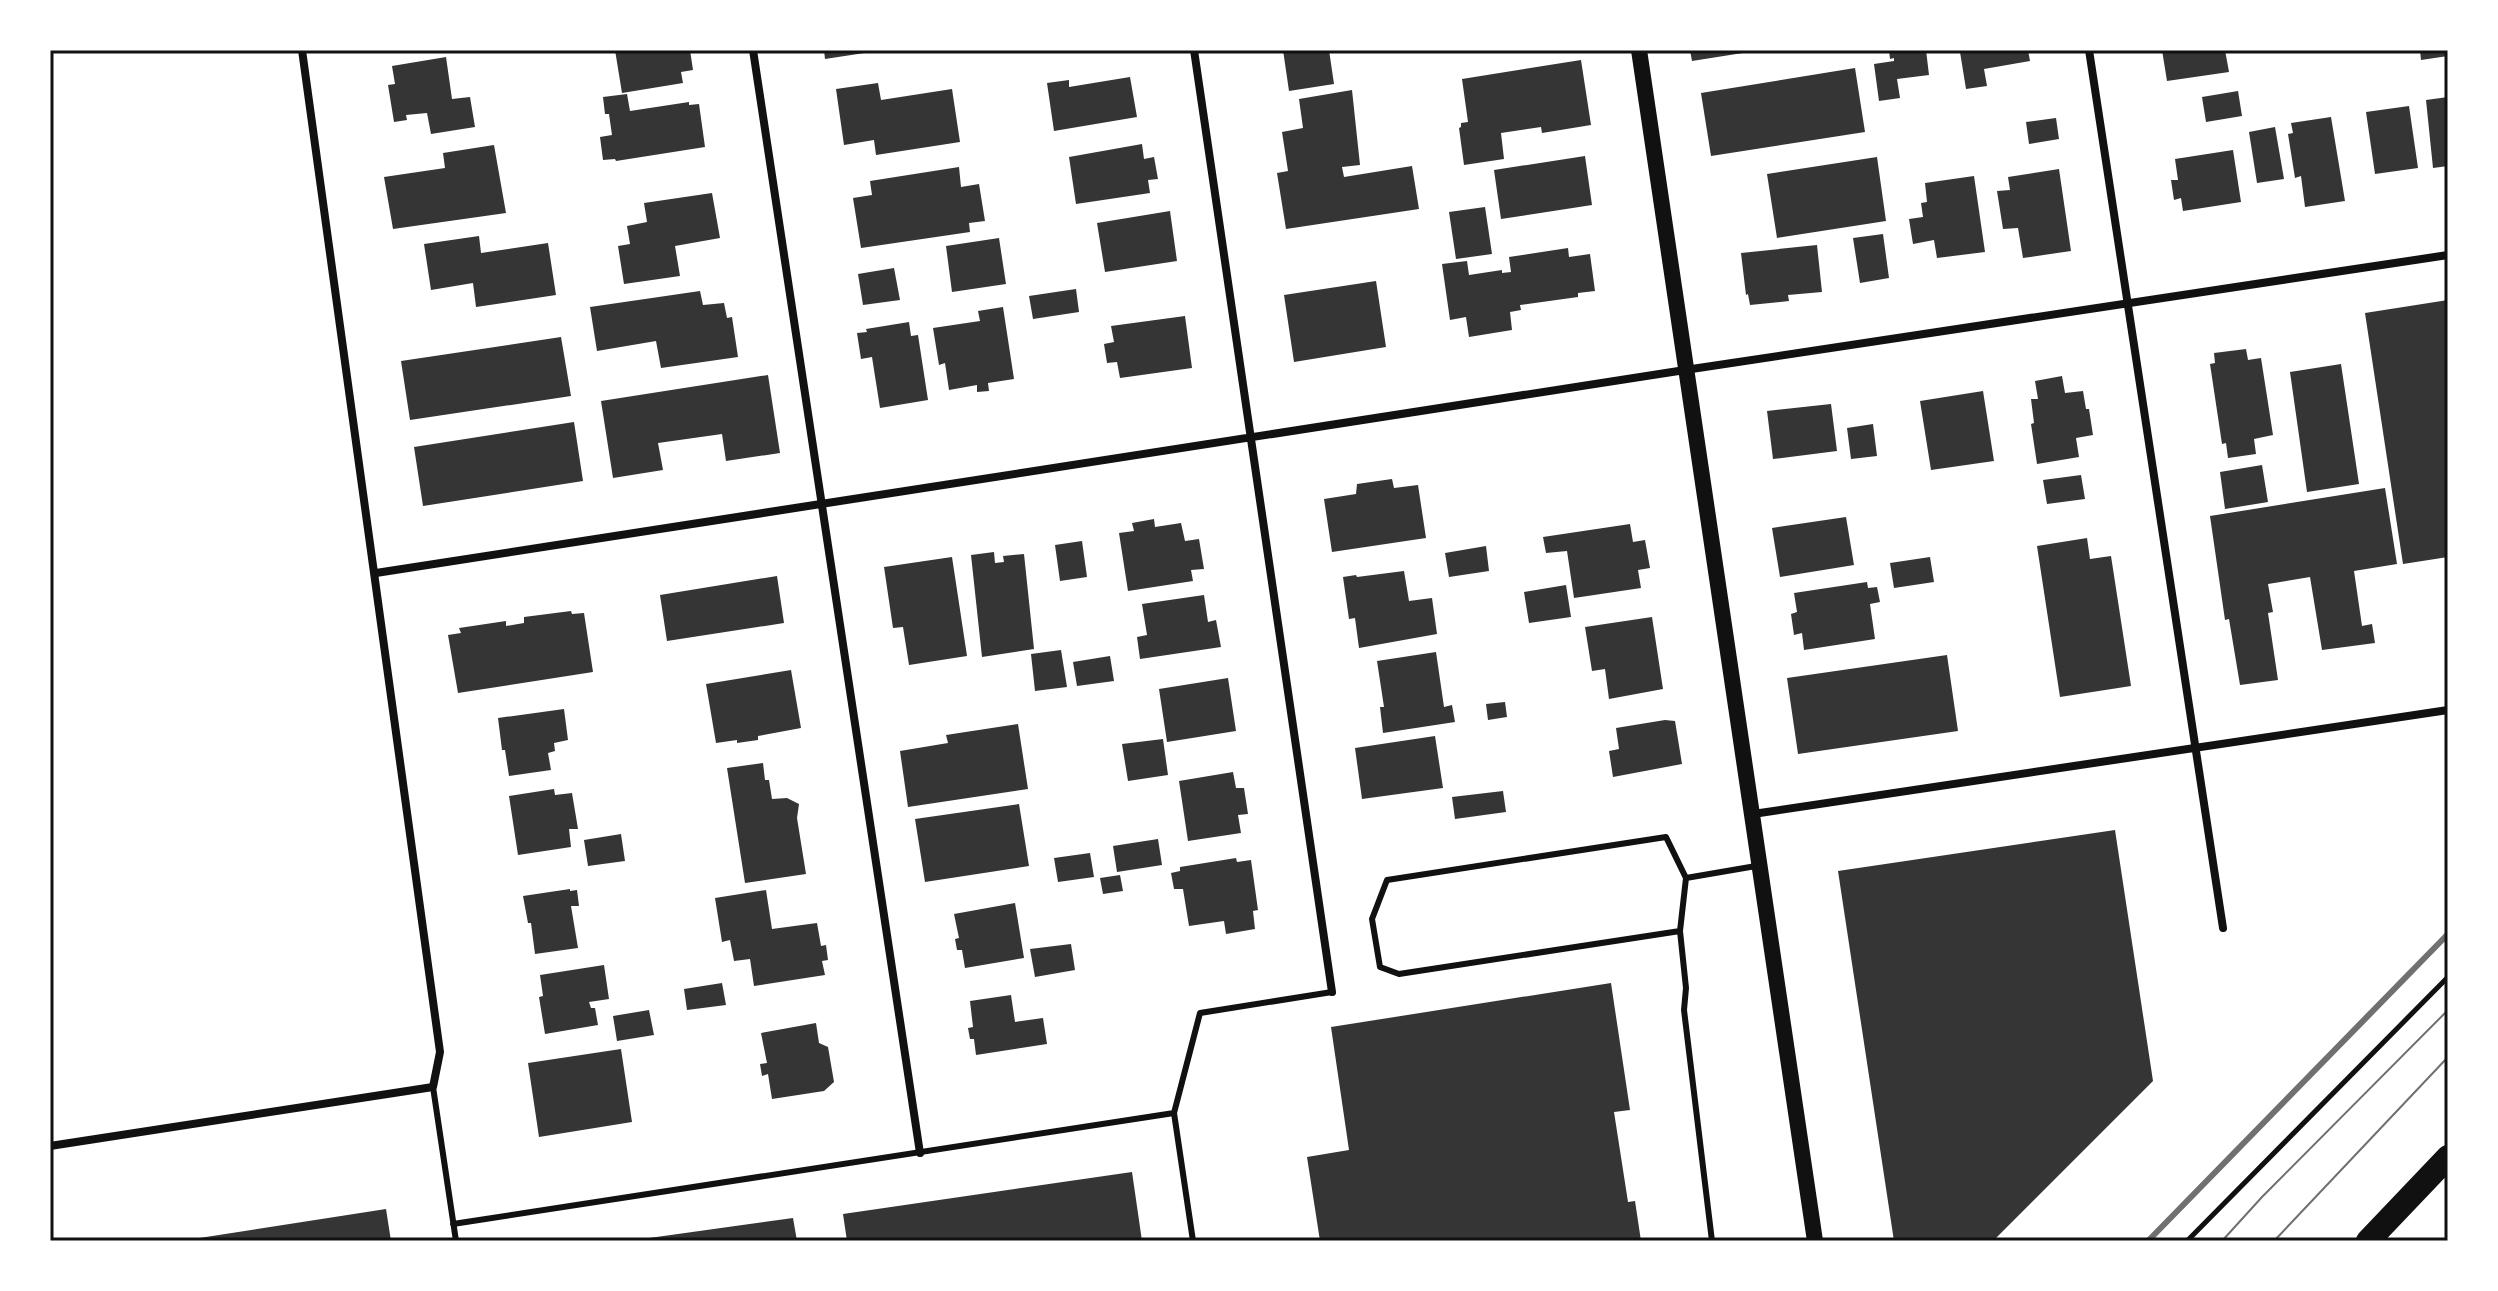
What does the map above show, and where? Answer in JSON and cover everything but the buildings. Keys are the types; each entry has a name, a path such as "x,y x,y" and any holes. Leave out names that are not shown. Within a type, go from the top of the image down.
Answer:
{"highway":[{"path":"2368,1241 2448,1157"}],"main road":[{"path":"1639,50 1815,1241"}],"street":[{"path":"50,1146 433,1087 440,1052 302,50"},
{"path":"753,50 920,1153"},
{"path":"1194,50 1332,992"},
{"path":"2089,50 2223,928"},
{"path":"376,573 2448,255"},
{"path":"1752,814 2448,710"}],"lane":[{"path":"1680,931 1399,974 1380,967 1372,919 1387,880 1666,837 1686,878 1680,931 1686,988 1684,1010 1712,1241"},
{"path":"1686,878 1760,865"},
{"path":"1193,1241 1174,1113 1200,1013 1332,992"},
{"path":"433,1087 456,1241"},
{"path":"453,1224 1174,1113"}],"path":[{"path":"2187,1241 2448,977"}],"tram line":[{"path":"2222,1241 2448,1010"},
{"path":"2274,1241 2448,1057"}],"railway":[{"path":"2148,1241 2448,934"}]}
